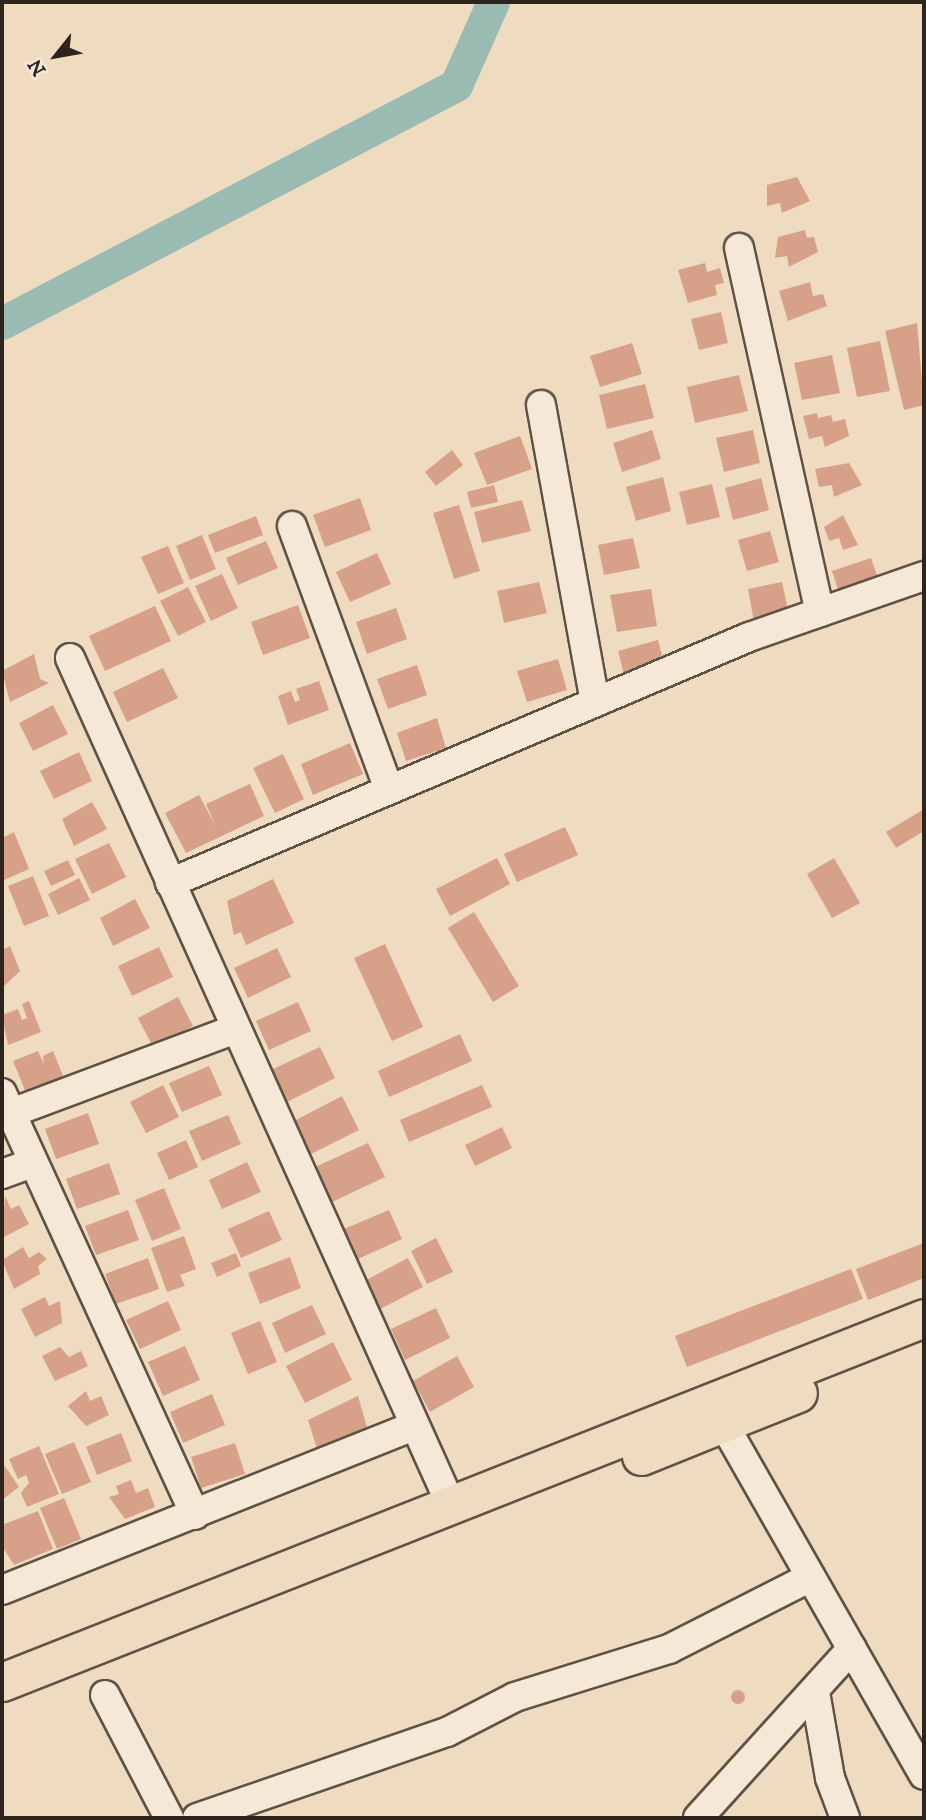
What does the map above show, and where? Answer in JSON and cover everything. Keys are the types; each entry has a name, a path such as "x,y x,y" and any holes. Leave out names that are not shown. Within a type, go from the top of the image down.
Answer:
{"main road":[{"path":"2,1682 924,1318"},
{"path":"2,1707 924,1345"}],"street":[{"path":"739,248 820,612"},
{"path":"541,405 595,702"},
{"path":"292,526 389,790"},
{"path":"170,883 595,702 820,612 924,576"},
{"path":"70,658 451,1505"},
{"path":"195,1515 6,1103 236,1029"},
{"path":"2,1174 32,1163"},
{"path":"723,1423 924,1775"},
{"path":"2,1590 415,1426"},
{"path":"197,1818 447,1732 515,1697 669,1649 811,1577"},
{"path":"698,1818 815,1692 852,1648"},
{"path":"815,1692 830,1777 845,1818"},
{"path":"105,1695 169,1818"}],"building":[{"path":"797,177 810,201 782,213 780,203 767,206 767,185"},
{"path":"805,230 807,238 814,237 818,252 789,267 787,256 775,258 778,237"},
{"path":"705,263 707,272 720,268 724,283 715,285 717,295 688,303 678,270"},
{"path":"810,282 813,296 823,294 827,306 788,321 779,291"},
{"path":"721,312 728,343 699,350 691,319"},
{"path":"917,323 924,405 904,410 885,331"},
{"path":"880,341 890,391 857,397 847,348"},
{"path":"632,343 642,374 600,387 590,356"},
{"path":"832,355 840,393 802,400 794,363"},
{"path":"739,375 748,411 695,423 687,387"},
{"path":"645,384 654,418 607,429 599,395"},
{"path":"817,413 818,418 831,415 833,422 845,419 849,436 825,447 822,436 809,439 803,416"},
{"path":"652,430 661,459 622,472 613,443"},
{"path":"753,430 760,463 724,472 716,438"},
{"path":"520,436 532,469 487,485 474,453"},
{"path":"452,450 463,465 436,486 425,472"},
{"path":"849,463 862,485 834,497 832,485 819,487 815,469"},
{"path":"663,477 671,511 636,521 626,487"},
{"path":"761,478 769,510 733,520 725,488"},
{"path":"712,484 720,517 687,525 679,492"},
{"path":"494,485 498,502 471,508 467,492"},
{"path":"360,498 371,530 325,547 313,515"},
{"path":"522,500 531,531 482,543 474,512"},
{"path":"459,505 480,571 454,579 433,513"},
{"path":"843,515 858,545 843,550 839,538 829,541 824,527"},
{"path":"256,516 263,535 215,553 208,535"},
{"path":"770,531 779,562 747,571 738,540"},
{"path":"202,535 216,569 190,580 176,546"},
{"path":"633,538 640,568 604,575 598,545"},
{"path":"266,541 278,568 238,585 226,558"},
{"path":"168,546 184,583 158,594 141,557"},
{"path":"377,553 391,584 350,602 336,572"},
{"path":"871,558 880,584 842,602 832,571"},
{"path":"222,574 238,608 211,621 195,586"},
{"path":"539,582 547,613 504,623 497,591"},
{"path":"782,582 789,615 754,622 748,589"},
{"path":"188,587 206,622 178,636 160,601"},
{"path":"651,589 657,626 617,632 610,595"},
{"path":"298,605 310,638 263,655 251,622"},
{"path":"155,606 171,641 105,671 89,636"},
{"path":"396,608 407,639 367,654 356,622"},
{"path":"658,640 665,667 625,678 618,651"},
{"path":"34,654 40,679 49,683 10,702 2,671"},
{"path":"558,659 567,690 527,702 517,671"},
{"path":"417,665 427,695 388,709 377,679"},
{"path":"163,668 178,698 127,722 113,692"},
{"path":"319,681 329,710 288,725 278,696 291,691 295,702 300,700 296,689"},
{"path":"53,705 68,734 33,751 19,723"},
{"path":"437,718 446,748 406,761 397,733"},
{"path":"350,743 363,774 313,795 301,764"},
{"path":"79,752 92,781 54,799 40,771"},
{"path":"283,754 304,799 275,813 253,768"},
{"path":"250,784 264,816 186,853 165,813 199,795 216,827 206,804"},
{"path":"92,802 107,829 74,846 62,819"},
{"path":"924,809 924,831 896,848 886,832"},
{"path":"565,827 578,855 517,882 504,854"},
{"path":"14,832 29,869 2,881 2,838"},
{"path":"109,843 126,877 92,894 75,859"},
{"path":"497,858 510,884 450,916 436,889"},
{"path":"834,858 860,903 832,918 807,874"},
{"path":"68,860 75,875 51,886 44,871"},
{"path":"33,876 49,916 24,926 8,886"},
{"path":"79,878 90,900 58,915 48,894"},
{"path":"273,879 294,923 246,945 241,932 234,935 227,901"},
{"path":"135,899 150,928 113,946 100,918"},
{"path":"474,912 519,986 493,1002 448,928"},
{"path":"385,944 423,1027 392,1041 354,958"},
{"path":"10,946 20,971 2,988 2,950"},
{"path":"159,947 173,977 132,996 118,966"},
{"path":"277,948 291,977 248,998 234,968"},
{"path":"178,997 193,1026 153,1047 138,1018"},
{"path":"29,1001 41,1032 8,1045 2,1015 18,1009 22,1020 27,1018 22,1004"},
{"path":"298,1002 311,1031 269,1050 256,1021"},
{"path":"460,1034 472,1061 389,1097 378,1071"},
{"path":"320,1047 335,1078 287,1102 271,1070"},
{"path":"38,1051 44,1064 43,1056 53,1051 65,1081 26,1093 13,1061"},
{"path":"209,1066 222,1095 182,1112 169,1083"},
{"path":"163,1085 179,1117 146,1133 130,1102"},
{"path":"482,1085 492,1107 409,1142 400,1120"},
{"path":"342,1096 359,1130 311,1154 294,1121"},
{"path":"88,1113 99,1144 56,1159 45,1129"},
{"path":"228,1115 241,1144 202,1161 189,1131"},
{"path":"502,1127 512,1148 475,1166 465,1145"},
{"path":"186,1140 198,1167 169,1180 157,1153"},
{"path":"368,1143 385,1177 330,1203 313,1168"},
{"path":"247,1162 261,1192 222,1209 209,1180"},
{"path":"109,1163 120,1194 77,1209 66,1179"},
{"path":"164,1188 181,1229 152,1241 135,1200"},
{"path":"5,1196 11,1209 19,1205 29,1224 2,1238"},
{"path":"128,1210 139,1240 96,1255 85,1226"},
{"path":"389,1210 402,1239 358,1259 344,1229"},
{"path":"269,1211 282,1240 241,1258 228,1229"},
{"path":"184,1236 196,1269 180,1275 185,1286 167,1292 151,1248"},
{"path":"436,1238 453,1272 427,1284 411,1251"},
{"path":"924,1243 924,1278 868,1300 856,1269"},
{"path":"23,1247 29,1258 39,1252 47,1259 38,1266 40,1274 14,1289 2,1260"},
{"path":"236,1253 241,1266 217,1277 211,1263"},
{"path":"290,1257 301,1288 260,1304 248,1273"},
{"path":"148,1258 159,1289 116,1304 105,1274"},
{"path":"408,1258 423,1287 380,1309 366,1280"},
{"path":"851,1269 863,1299 687,1367 675,1336"},
{"path":"45,1297 49,1306 60,1301 62,1323 35,1337 21,1309"},
{"path":"168,1301 181,1330 140,1349 126,1320"},
{"path":"312,1305 326,1334 285,1353 272,1323"},
{"path":"436,1308 450,1338 405,1360 391,1329"},
{"path":"260,1321 277,1362 248,1374 231,1333"},
{"path":"333,1342 352,1380 305,1403 286,1366"},
{"path":"185,1346 200,1380 163,1396 148,1362"},
{"path":"60,1347 69,1357 81,1351 88,1366 55,1381 42,1356"},
{"path":"457,1356 474,1387 430,1412 413,1381"},
{"path":"86,1391 90,1401 101,1396 109,1415 86,1426 68,1406"},
{"path":"212,1394 225,1425 183,1443 170,1412"},
{"path":"358,1396 368,1431 319,1455 308,1420"},
{"path":"121,1433 132,1461 97,1475 86,1447"},
{"path":"74,1442 91,1482 62,1494 45,1454"},
{"path":"235,1443 245,1474 201,1488 191,1457"},
{"path":"39,1446 59,1494 27,1507 21,1493 29,1483 26,1475 18,1479 9,1459"},
{"path":"2,1462 19,1487 2,1500"},
{"path":"131,1480 136,1493 148,1488 155,1507 125,1519 109,1497 119,1494 116,1486"},
{"path":"64,1498 81,1539 57,1549 40,1508"},
{"path":"38,1511 53,1549 14,1565 2,1546 2,1525"},
{"path":"738,1690 743,1692 743,1702 738,1704 733,1702 731,1697 733,1692"}],"waterway":[{"path":"2,323 456,85 493,2"}]}
